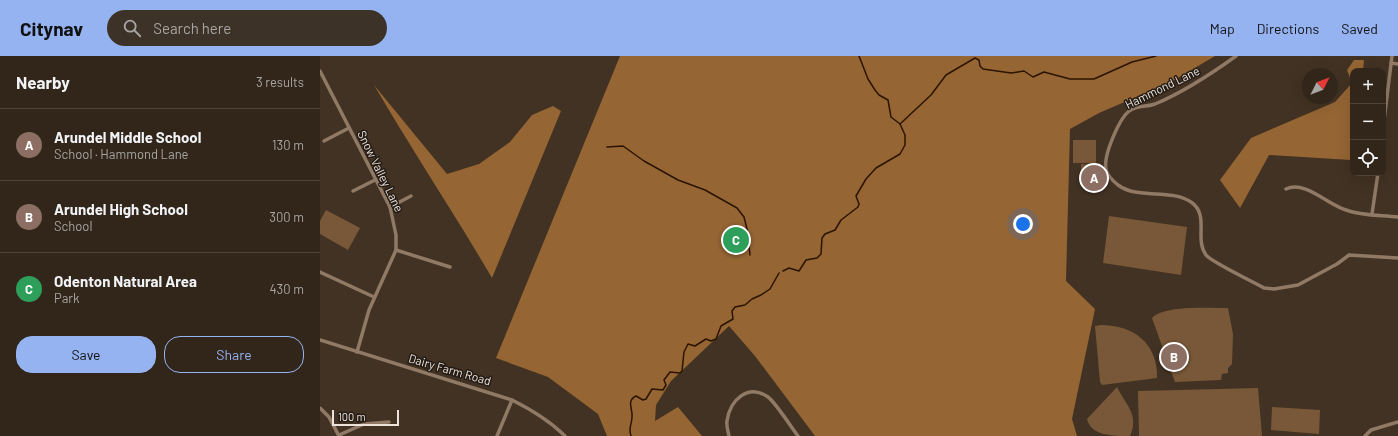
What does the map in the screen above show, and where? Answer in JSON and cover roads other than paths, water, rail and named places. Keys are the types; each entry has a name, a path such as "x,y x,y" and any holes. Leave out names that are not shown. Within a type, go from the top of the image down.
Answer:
{"street":[{"name":"Hammond Lane","path":"1236,56 1207,76 1181,91 1155,104 1130,110 1119,124 1106,160 1106,169 1110,179 1119,186 1134,191 1178,198 1192,202 1202,217 1200,240 1201,247 1207,257 1264,288 1274,289 1298,285 1337,264 1349,255 1398,258"},
{"path":"1386,104 1392,56"},
{"path":"1391,63 1398,64"},
{"name":"Snow Valley Lane","path":"320,71 390,207 394,221 396,250 387,274 374,297 356,352"},
{"path":"324,141 349,128"},
{"path":"1372,214 1378,176"},
{"path":"352,191 375,180"},
{"path":"1286,190 1290,188 1302,188 1345,210 1398,217"},
{"path":"390,207 411,196"},
{"path":"396,250 450,267"},
{"path":"320,272 374,297"},
{"name":"Dairy Farm Road","path":"320,340 512,400 548,421 565,436"},
{"path":"729,436 727,421 733,403 745,392 756,391 768,397 798,436"},
{"path":"497,436 512,400"},
{"path":"320,408 329,417 339,436 364,424 389,422"},
{"path":"1365,436 1372,430 1398,422"}],"waterway":[{"path":"783,271 789,268 799,271 806,260 817,258 821,254 822,238 825,234 835,230 841,220 858,207 859,204 856,196 866,179 876,168 900,154 905,145 905,135 900,124 891,117 888,100 879,95 875,90 868,79 859,56"},
{"path":"900,124 931,95 946,75 975,58 979,60 980,66 983,69 1011,73 1024,71 1033,77 1044,72 1070,79 1094,79 1132,62 1156,56"},
{"path":"607,147 623,146 644,161 678,180 705,190 737,208 744,217 750,255"},
{"path":"631,436 631,400 636,396 643,400 646,399 652,389 663,390 666,385 664,380 670,372 680,373 682,371 684,352 688,344 695,346 706,339 711,341 716,339 721,326 733,319 732,311 735,307 745,305 752,299 770,289 779,273"}],"place":[{"name":"Arundel Middle School","path":"1094,178"},
{"name":"Odenton Natural Area","path":"736,240"},
{"name":"Arundel High School","path":"1174,357"}]}
